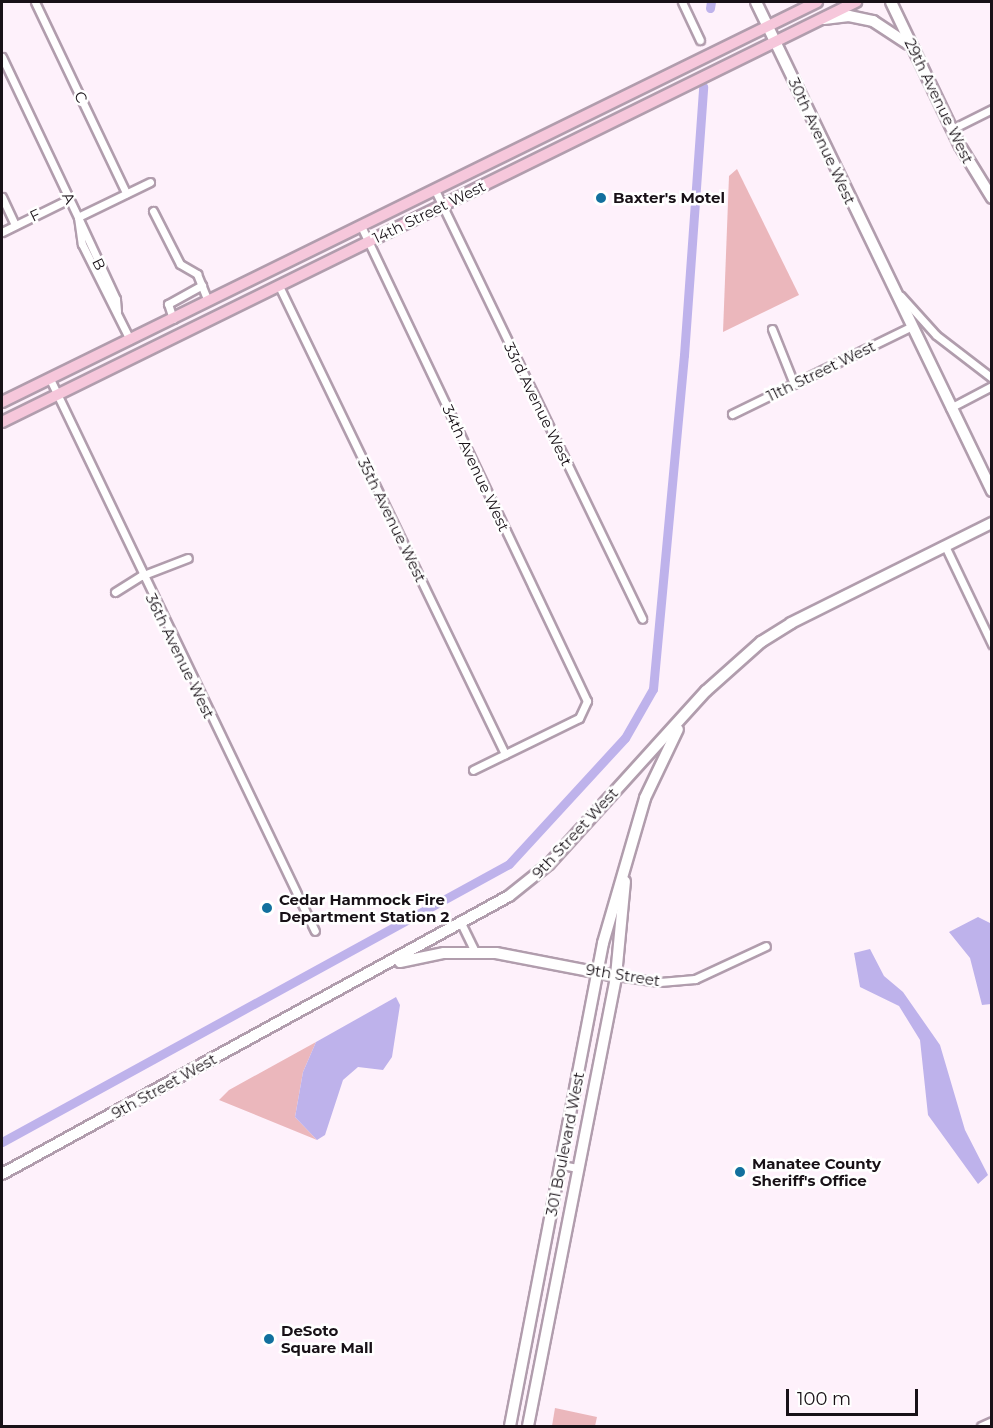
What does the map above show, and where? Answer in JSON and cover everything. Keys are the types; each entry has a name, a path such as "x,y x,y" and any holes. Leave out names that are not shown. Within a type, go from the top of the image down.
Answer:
{"main road":[{"name":"30th Avenue West","path":"756,2 887,281 992,491"},
{"name":"14th Street West","path":"2,402 818,2"},
{"name":"14th Street West","path":"2,422 856,2"},
{"name":"29th Avenue West","path":"891,2 952,129 992,198"},
{"path":"820,19 849,16 873,21 897,34 914,50"},
{"name":"9th Street West","path":"2,1174 509,896 549,864 722,675 774,633 992,523"},
{"name":"301 Boulevard West","path":"510,1426 597,971 653,774 680,726 698,702"},
{"name":"301 Boulevard West","path":"528,1426 616,976 626,863"},
{"name":"9th Street","path":"376,970 427,955 475,952 616,976"}],"street":[{"name":"C","path":"35,2 126,193"},
{"path":"682,2 700,40"},
{"name":"A","path":"2,57 78,217 82,244 130,340"},
{"path":"952,129 992,109"},
{"path":"78,217 150,182"},
{"name":"33rd Avenue West","path":"435,190 642,619"},
{"path":"2,197 15,225"},
{"name":"F","path":"2,232 69,199"},
{"path":"153,211 180,264 197,274 208,302"},
{"name":"34th Avenue West","path":"361,226 587,700 585,710 579,718 505,754"},
{"name":"30th Avenue West","path":"887,281 936,334 992,378"},
{"path":"173,319 168,304 202,285"},
{"name":"35th Avenue West","path":"279,286 505,754"},
{"name":"11th Street West","path":"732,414 910,327"},
{"path":"772,329 794,384"},
{"name":"36th Avenue West","path":"50,379 141,576 315,931"},
{"path":"950,408 992,386"},
{"path":"945,546 991,642"},
{"path":"115,592 141,576 188,558"},
{"path":"473,770 505,754"},
{"path":"461,923 475,952"},
{"name":"9th Street","path":"616,976 660,982 695,979 766,946"},
{"path":"561,1165 578,1168"},
{"path":"981,1426 992,1421"}],"shaded area":[{"path":"737,169 799,295 723,332 729,176"},
{"path":"978,917 992,924 991,1004 982,1005 970,958 949,932"},
{"path":"870,949 884,976 903,992 940,1045 965,1130 988,1175 978,1184 928,1115 920,1040 899,1006 860,987 854,953"},
{"path":"396,997 400,1005 392,1057 383,1070 358,1067 343,1080 325,1135 317,1140 295,1117 303,1072 316,1042"},
{"path":"316,1042 303,1072 295,1117 317,1140 219,1100 229,1090"},
{"path":"555,1408 597,1417 595,1426 552,1426"}],"waterway":[{"path":"710,8 711,2"},
{"path":"2,1142 509,864 625,738 653,689 684,355 703,87"}],"place":[{"name":"Baxter's Motel","path":"601,198"},
{"name":"Cedar Hammock Fire Department Station 2","path":"267,908"},
{"name":"Manatee County Sheriff's Office","path":"740,1172"},
{"name":"DeSoto Square Mall","path":"269,1339"}]}
